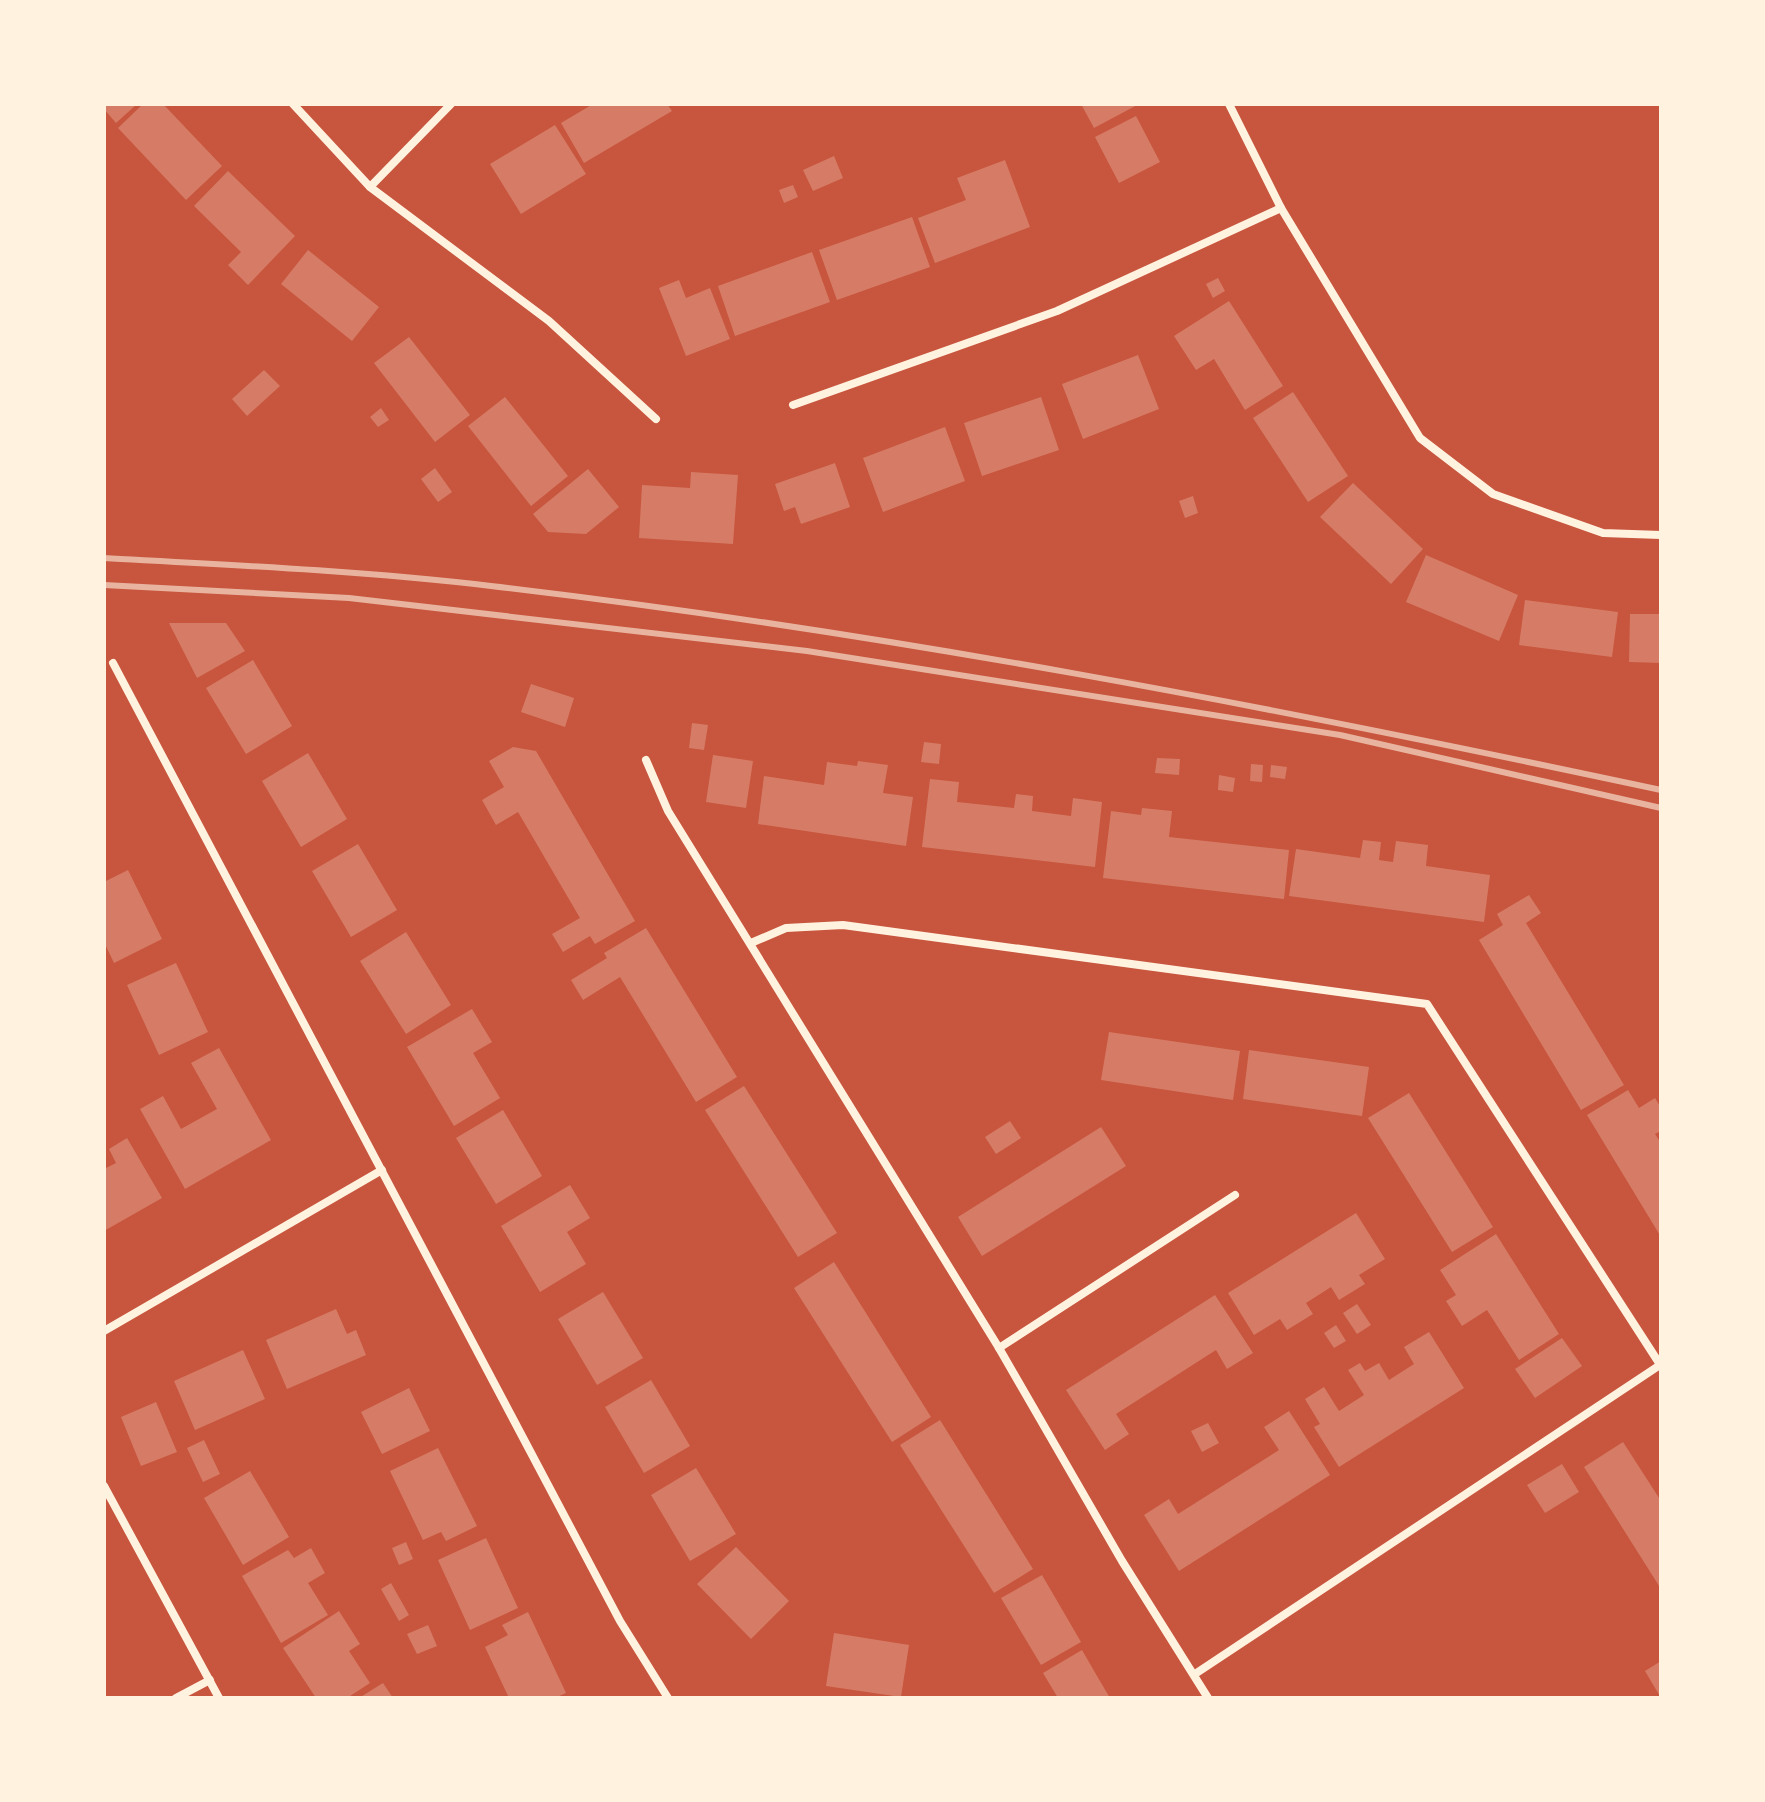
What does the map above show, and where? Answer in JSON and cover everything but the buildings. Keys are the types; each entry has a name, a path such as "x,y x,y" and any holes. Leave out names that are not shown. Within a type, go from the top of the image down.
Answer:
{"street":[{"path":"293,104 370,187 549,321 656,419"},
{"path":"370,187 451,104"},
{"path":"1229,104 1281,208 1420,438 1493,494 1603,533 1661,535"},
{"path":"793,405 1057,311 1281,208"},
{"path":"113,663 620,1621 668,1698"},
{"path":"646,760 668,811 999,1348 1122,1561 1208,1698"},
{"path":"751,943 786,928 843,925 1427,1004 1660,1366 1195,1674"},
{"path":"104,1331 382,1170"},
{"path":"999,1348 1235,1195"},
{"path":"104,1486 219,1698"},
{"path":"176,1698 210,1680"}],"railway":[{"path":"104,558 443,581 785,626 1224,701 1661,790"},
{"path":"104,585 349,598 807,651 1340,735 1661,808"}]}
